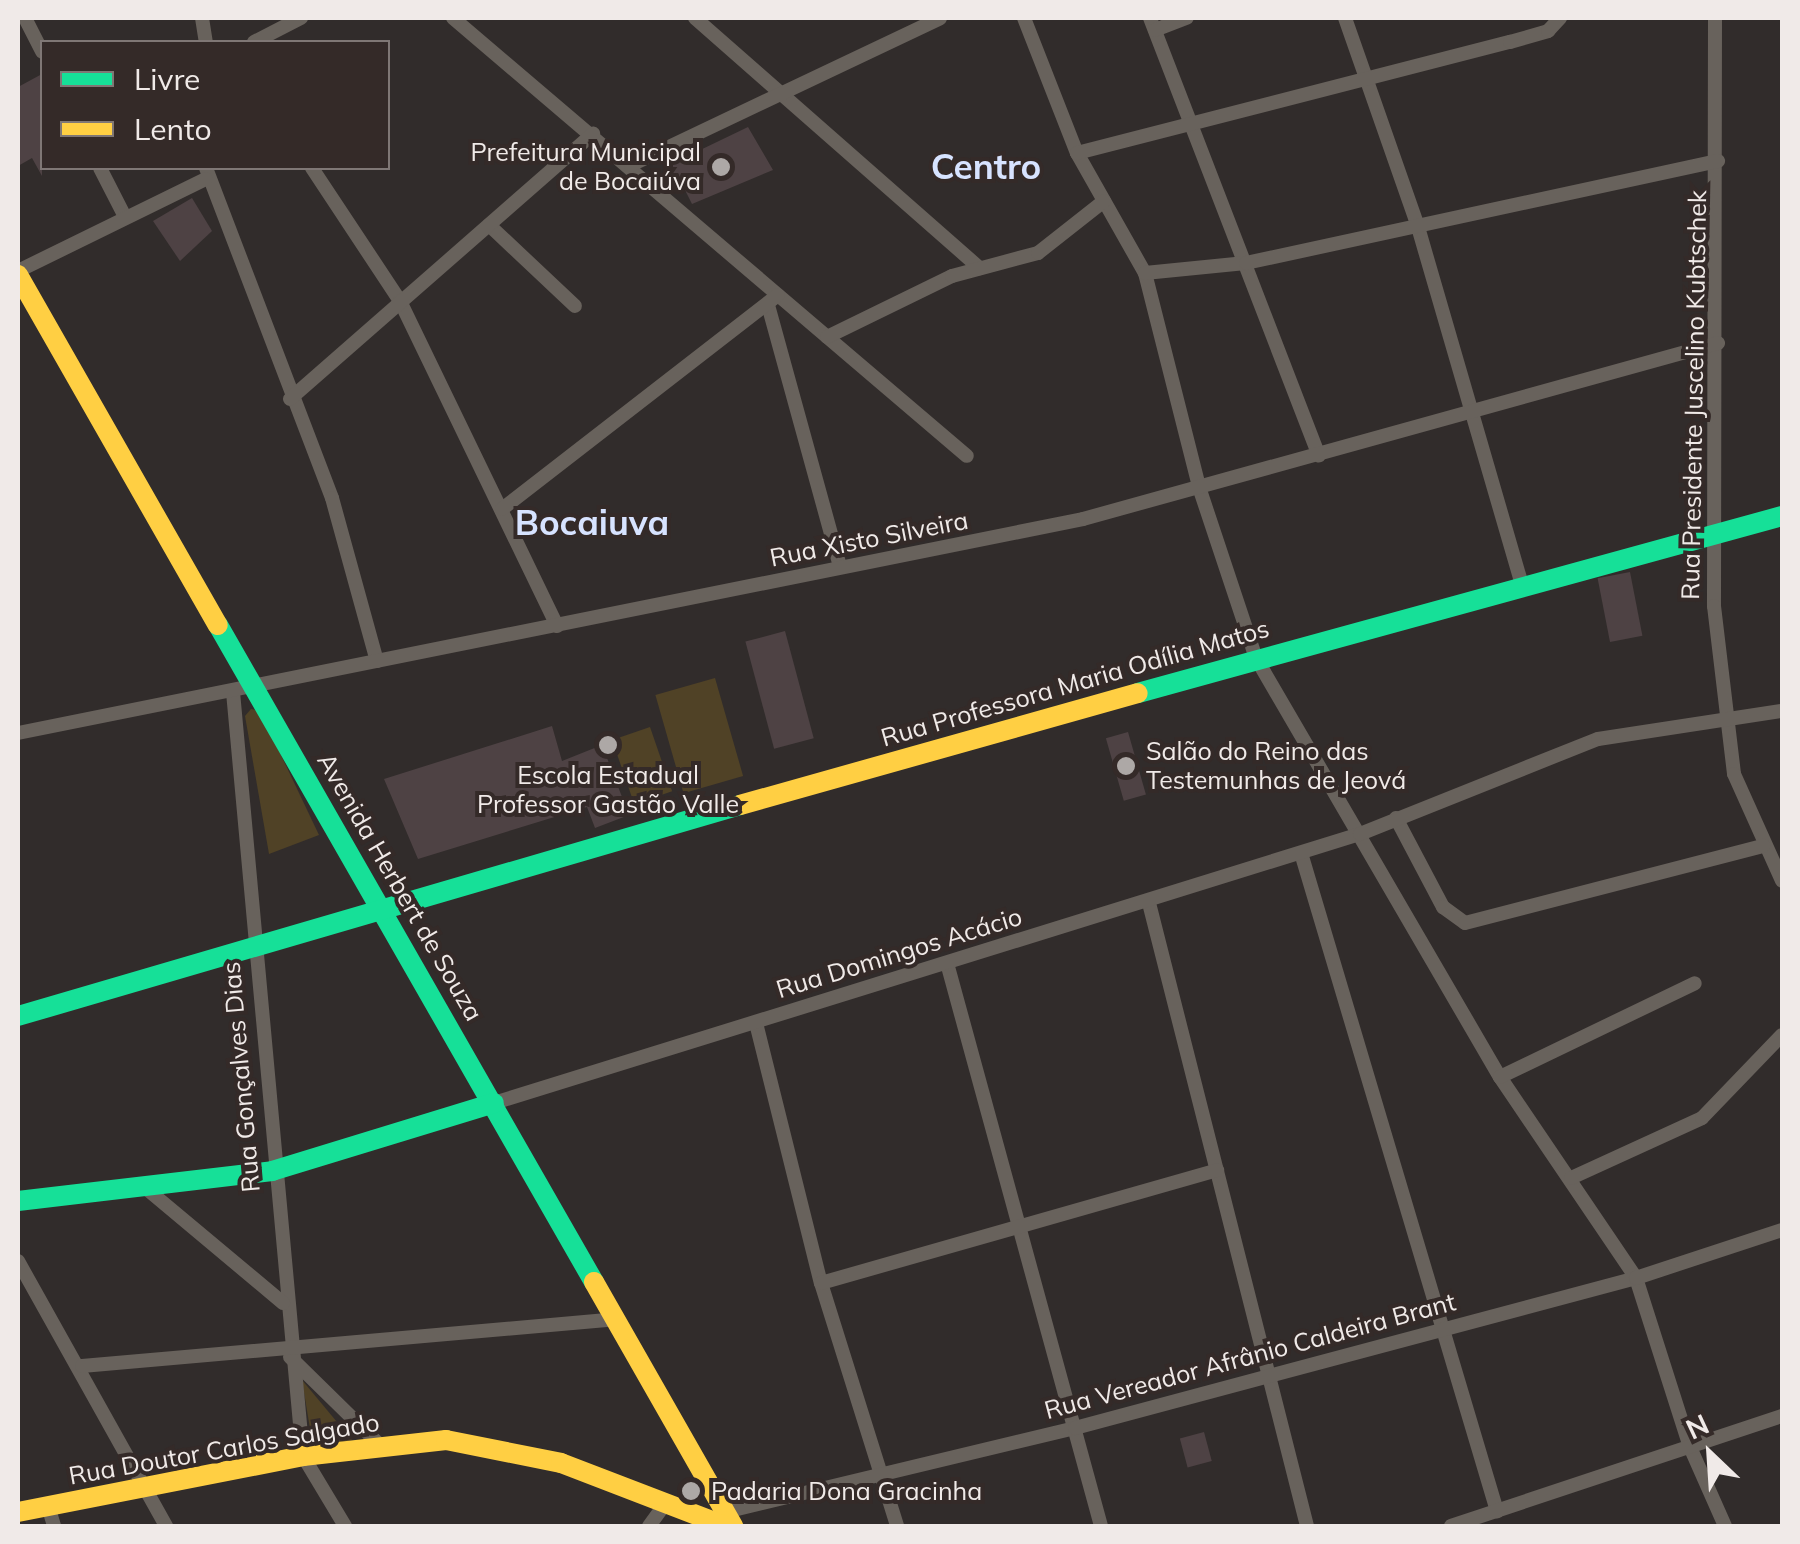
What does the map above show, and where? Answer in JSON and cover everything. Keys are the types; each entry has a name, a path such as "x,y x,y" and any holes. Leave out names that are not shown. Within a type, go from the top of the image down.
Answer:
{"street":[{"path":"26,18 40,48"},
{"path":"258,40 301,18"},
{"path":"454,18 631,165 772,300 827,337 967,456"},
{"path":"696,18 980,268"},
{"path":"631,165 936,18"},
{"path":"1024,18 1077,153 1145,273 1200,490 1256,658 1500,1078 1636,1278 1690,1447 1724,1526"},
{"path":"1187,18 1152,24 1319,456"},
{"path":"1345,18 1418,227 1522,586"},
{"path":"1077,153 1548,32 1560,18"},
{"name":"Rua Presidente Juscelino Kubtschek","path":"1715,18 1718,343 1712,537 1723,717 1742,805 1782,881"},
{"path":"290,399 592,134"},
{"path":"1145,273 1246,263 1718,161"},
{"path":"101,170 123,213"},
{"path":"313,170 400,301 558,626"},
{"path":"18,273 123,213 206,173 290,399 332,498 377,662"},
{"path":"827,337 980,268 1038,253 1104,201"},
{"path":"489,226 575,306"},
{"name":"Avenida Herbert de Souza","path":"18,273 618,1319 727,1522"},
{"path":"502,509 772,300"},
{"path":"772,300 840,566"},
{"name":"Rua Xisto Silveira","path":"18,733 258,688 1200,490 1718,343"},
{"name":"Rua Professora Maria Odília Matos","path":"18,1016 1256,658 1782,516"},
{"name":"Rua Gonçalves Dias","path":"233,692 283,1303 302,1456"},
{"name":"Rua Domingos Acácio","path":"18,1201 272,1171 1149,903 1360,834 1598,738 1782,710"},
{"path":"1396,818 1443,907 1465,923 1763,846"},
{"path":"1300,853 1497,1511"},
{"path":"1149,903 1307,1526"},
{"path":"947,963 1101,1526"},
{"path":"1500,1078 1695,983"},
{"path":"756,1023 821,1283 897,1526"},
{"path":"1571,1178 1702,1118 1782,1035"},
{"path":"821,1283 1021,1229 1216,1170"},
{"path":"142,1184 283,1303"},
{"name":"Rua Vereador Afrânio Caldeira Brant","path":"727,1522 1440,1326 1636,1278 1782,1230"},
{"path":"18,1261 82,1366 166,1526"},
{"path":"82,1366 290,1352 618,1319"},
{"path":"290,1352 380,1445"},
{"path":"1451,1526 1782,1416"},
{"name":"Rua Doutor Carlos Salgado","path":"18,1512 51,1516 148,1488 302,1456 446,1440 514,1450 727,1522"},
{"path":"302,1456 345,1526"},
{"path":"649,1526 666,1503"}],"shaded area":[{"path":"715,678 743,776 684,793 655,695"},
{"path":"251,709 260,711 319,835 269,854 245,716"},
{"path":"650,727 672,791 634,804 612,740"},
{"path":"302,1380 352,1440 313,1447"}],"building":[{"path":"40,75 42,176 32,158 18,166 18,87"},
{"name":"Prefeitura Municipal de Bocaiúva","path":"748,127 773,170 692,204 681,182 676,188 668,179 669,165"},
{"path":"192,198 212,231 180,261 153,221"},
{"path":"1630,572 1642,636 1610,642 1598,578"},
{"path":"785,631 814,738 774,749 745,642"},
{"path":"552,726 562,761 602,745 629,815 595,828 587,807 418,859 384,779"},
{"name":"Salão do Reino das Testemunhas de Jeová","path":"1128,732 1146,794 1124,801 1106,738"},
{"path":"1204,1432 1212,1461 1188,1467 1180,1438"}],"traffic: fast":[{"path":"1138,693 1782,516"},
{"path":"218,625 594,1282"},
{"path":"18,1016 740,805"},
{"path":"18,1201 272,1171 494,1103"}],"traffic: slow":[{"path":"18,275 218,625"},
{"path":"740,805 1138,693"},
{"path":"594,1282 733,1526"},
{"path":"18,1512 303,1456 446,1440 561,1463 725,1526"}],"place":[{"name":"Prefeitura Municipal de Bocaiúva","path":"721,167"},
{"name":"Escola Estadual Professor Gastão Valle","path":"608,745"},
{"name":"Salão do Reino das Testemunhas de Jeová","path":"1126,766"},
{"name":"Padaria Dona Gracinha","path":"691,1491"}],"district":[{"name":"Centro","path":"986,166"},
{"name":"Bocaiuva","path":"592,522"}]}
